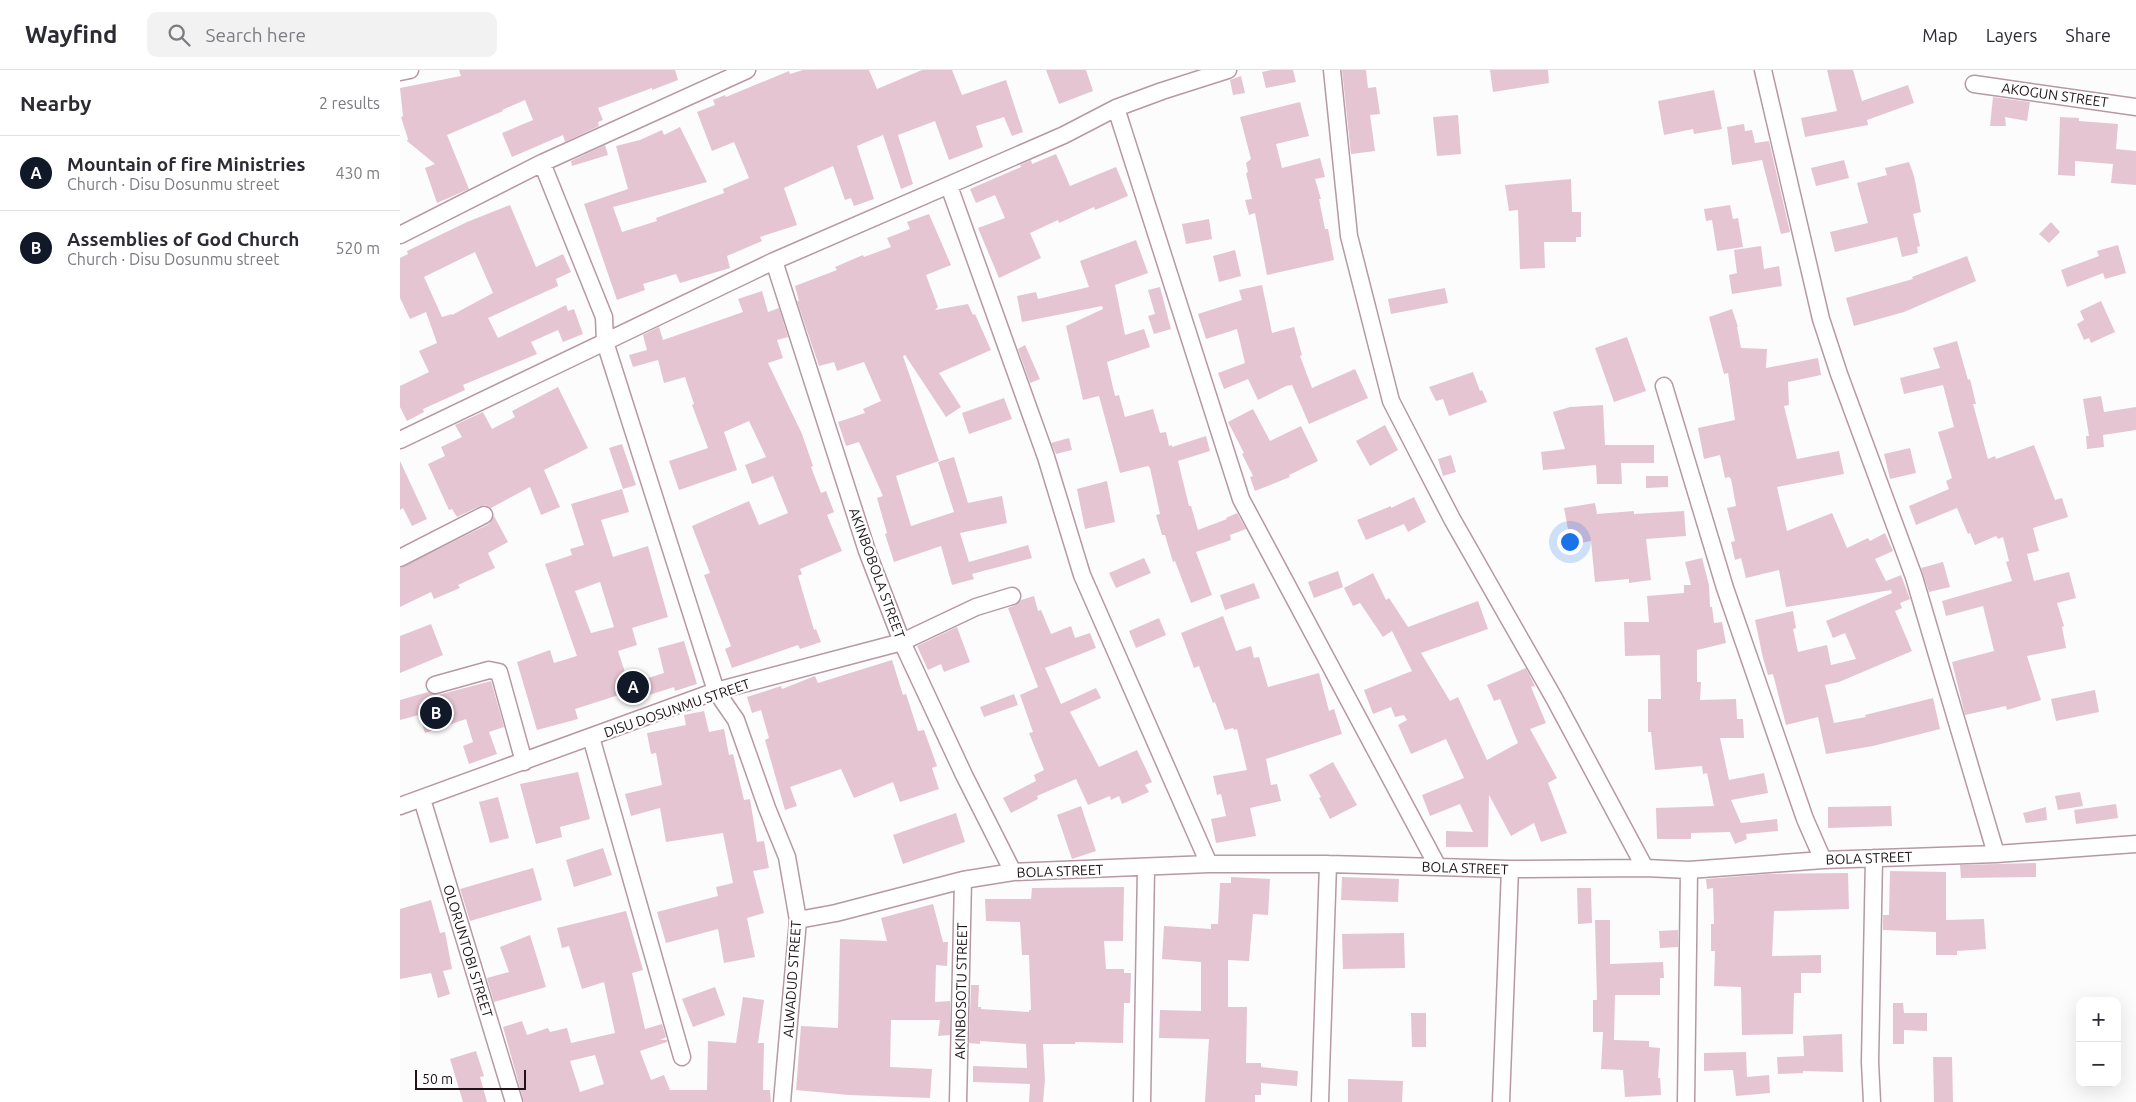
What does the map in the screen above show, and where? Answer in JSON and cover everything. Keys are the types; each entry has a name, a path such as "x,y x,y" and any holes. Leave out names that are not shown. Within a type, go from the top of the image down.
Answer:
{"street":[{"path":"400,72 410,70"},
{"path":"400,235 542,163 747,70"},
{"path":"400,440 774,261 1064,135 1116,108 1162,90 1228,70"},
{"path":"1332,70 1349,236 1391,401 1452,518 1554,698 1645,868"},
{"path":"1763,70 1821,319 1839,374 1914,578 1996,854"},
{"name":"AKOGUN STREET","path":"1974,84 2136,107"},
{"path":"1116,108 1241,499 1438,867"},
{"name":"ALWADUD STREET","path":"542,163 604,316 605,342 716,692 736,720 767,808 787,857 798,920 782,1102"},
{"path":"949,186 1046,457 1082,575 1209,864"},
{"name":"AKINBOBOLA STREET","path":"774,261 867,552 902,642 964,775 1013,872"},
{"path":"1664,386 1725,588 1805,819 1823,860"},
{"path":"400,558 484,515"},
{"name":"DISU DOSUNMU STREET","path":"400,806 716,692 902,642 976,607 1012,596"},
{"path":"435,685 489,670 499,672 524,762"},
{"path":"591,737 682,1057"},
{"name":"OLORUNTOBI STREET","path":"422,799 514,1102"},
{"name":"BOLA STREET","path":"798,920 836,913 963,880 1013,872 1209,864 1689,870 1823,860 1996,854 2136,844"},
{"path":"1872,1102 1870,1062 1874,858"},
{"path":"1320,1102 1328,864"},
{"path":"1142,1102 1146,868"},
{"path":"1501,1102 1510,869"},
{"path":"1686,1102 1689,870"},
{"name":"AKINBOSOTU STREET","path":"958,1102 963,880"}],"building":[{"path":"459,70 675,70 678,80 598,108 603,120 598,122 599,126 565,142 563,135 512,157 502,133 533,120 525,100 447,135 469,189 437,203 425,168 435,164 407,141 401,117 403,116 400,88 461,76"},
{"path":"803,70 869,70 877,89 922,70 952,70 962,95 1006,80 1023,132 1012,136 1004,117 976,126 983,147 949,160 935,121 898,135 913,184 901,189 883,135 857,146 874,199 854,206 851,198 845,200 833,166 784,188 797,225 760,237 762,241 727,256 730,268 680,283 676,274 643,284 645,290 617,300 584,204 628,189 616,146 640,140 662,130 664,135 680,127 707,182 613,207 622,232 657,221 656,218 724,193 723,189 749,178 734,142 712,151 697,112 715,105 713,100 725,95 726,97 789,71 790,74"},
{"path":"1046,70 1086,70 1093,91 1059,104"},
{"path":"1293,70 1296,82 1266,88 1262,72"},
{"path":"1342,70 1366,70 1368,88 1376,87 1380,114 1370,115 1375,151 1351,154"},
{"path":"1490,70 1548,70 1549,83 1493,92"},
{"path":"1827,70 1853,70 1862,101 1908,85 1914,103 1867,120 1868,125 1805,137 1801,118 1837,111"},
{"path":"1241,76 1245,93 1233,95 1230,80"},
{"path":"1714,90 1722,129 1694,134 1693,129 1664,135 1658,101"},
{"path":"1993,97 2030,102 2027,121 2005,117 2006,126 1990,126"},
{"path":"1300,102 1309,136 1276,144 1282,168 1320,158 1325,177 1315,179 1321,199 1319,199 1325,229 1328,229 1334,260 1267,275 1255,213 1249,215 1245,200 1252,199 1246,173 1248,172 1246,163 1251,159 1240,117"},
{"path":"1458,115 1461,154 1437,156 1433,117"},
{"path":"2060,117 2079,118 2079,121 2118,124 2116,149 2136,151 2136,185 2111,183 2113,164 2075,161 2075,176 2058,175"},
{"path":"1744,124 1745,131 1752,130 1755,143 1769,141 1790,232 1781,234 1762,160 1732,165 1727,127"},
{"path":"605,145 608,155 572,166 571,161"},
{"path":"1056,154 1070,186 1116,167 1128,196 1095,210 1094,207 1059,223 1058,220 1030,233 1041,258 999,278 978,228 1005,218 995,195 976,203 970,189 1021,167 1020,165 1031,160 1032,164"},
{"path":"1844,160 1849,178 1816,186 1811,168"},
{"path":"1909,162 1914,176 1921,212 1913,214 1920,246 1917,247 1918,253 1902,257 1897,237 1835,252 1830,232 1868,223 1857,183 1887,175 1885,168"},
{"path":"1571,179 1572,212 1581,212 1581,237 1576,237 1576,242 1544,242 1545,268 1520,269 1518,210 1509,211 1505,185"},
{"path":"510,205 536,267 563,254 571,272 556,279 558,286 488,318 498,338 566,305 568,311 574,309 583,334 563,342 558,330 531,342 537,354 463,385 465,390 423,409 424,412 407,421 400,407 400,386 429,372 419,351 437,343 426,312 410,319 400,298 400,258 408,254 407,251 467,222","holes":["475,252 493,293 452,315 442,317 424,277"]},
{"path":"1730,205 1733,219 1738,218 1743,247 1717,251 1712,220 1706,221 1704,209"},
{"path":"929,214 951,265 926,275 938,307 935,310 968,304 973,315 975,314 991,350 939,373 961,407 946,417 905,355 903,356 939,461 896,476 911,526 954,512 938,462 954,457 968,503 1002,496 1007,523 960,533 969,562 1028,545 1032,558 972,574 974,579 952,585 941,546 894,562 885,534 887,533 877,498 883,496 859,442 846,446 838,422 865,413 863,409 881,401 864,362 837,371 834,362 819,366 797,301 799,301 795,286 837,270 835,267 863,255 864,257 891,247 887,238 910,229 907,222"},
{"path":"1209,219 1212,239 1186,244 1182,224"},
{"path":"2051,222 2060,232 2049,243 2039,234"},
{"path":"1136,240 1148,273 1115,285 1125,335 1144,329 1150,347 1107,362 1115,396 1119,395 1125,417 1153,409 1160,433 1166,432 1169,446 1172,445 1172,447 1206,436 1210,451 1178,461 1189,506 1191,506 1198,530 1227,519 1237,513 1246,529 1230,535 1231,540 1196,552 1212,595 1191,603 1175,561 1173,562 1165,535 1162,535 1156,515 1160,514 1150,468 1148,466 1120,473 1099,396 1083,400 1066,326 1103,309 1102,306 1022,322 1017,296 1036,292 1038,299 1089,287 1080,261"},
{"path":"2118,245 2126,273 2105,279 2103,273 2067,287 2061,270 2099,256 2097,251"},
{"path":"1761,246 1764,269 1779,266 1782,286 1732,294 1729,275 1737,273 1734,250"},
{"path":"1235,250 1241,276 1219,282 1213,256"},
{"path":"1967,256 1976,281 1904,312 1854,326 1846,298 1913,279 1912,277"},
{"path":"1262,285 1272,333 1294,327 1302,355 1300,356 1312,388 1355,369 1368,398 1309,424 1292,385 1286,386 1258,400 1248,379 1224,389 1218,373 1245,363 1237,329 1206,339 1198,314 1242,300 1239,290"},
{"path":"1160,287 1171,329 1154,334 1148,316 1155,314 1148,290"},
{"path":"1445,288 1448,303 1391,314 1388,299"},
{"path":"762,291 768,312 779,308 788,337 777,340 783,358 768,363 802,434 813,466 811,467 821,493 826,491 834,512 827,515 842,551 800,569 802,574 798,576 814,630 816,629 821,642 800,649 798,645 732,668 725,649 731,646 704,575 710,573 692,526 749,501 759,525 788,513 773,476 752,484 745,465 766,457 749,421 724,432 737,470 679,490 669,461 708,448 692,405 694,404 685,377 664,383 658,360 633,367 629,355 647,350 643,335 659,327 663,340 743,312 738,299"},
{"path":"2101,301 2115,332 2091,343 2089,338 2084,340 2077,324 2084,320 2080,311"},
{"path":"1732,309 1738,327 1741,348 1767,349 1766,368 1818,358 1821,375 1788,382 1789,405 1784,406 1797,459 1839,451 1844,474 1777,487 1787,531 1832,513 1847,548 1868,538 1870,541 1885,533 1893,551 1875,559 1886,581 1901,575 1910,599 1900,603 1902,608 1895,611 1912,651 1839,682 1825,685 1834,723 1866,717 1865,715 1933,698 1940,729 1873,746 1826,754 1818,717 1786,725 1773,674 1768,675 1755,620 1793,611 1796,628 1793,629 1798,652 1827,645 1831,665 1856,659 1845,633 1833,638 1826,621 1892,593 1891,590 1786,607 1779,570 1746,578 1741,558 1735,560 1731,542 1735,541 1727,508 1736,506 1731,479 1729,477 1725,478 1720,455 1704,459 1698,428 1735,420 1728,373 1724,374 1709,317"},
{"path":"1627,337 1646,391 1614,402 1595,348"},
{"path":"1957,341 1968,380 1970,379 1976,404 1973,404 1988,459 1995,456 1996,459 2034,445 2055,500 2062,498 2068,517 2033,528 2039,551 2027,554 2034,581 2069,572 2076,598 2057,603 2064,626 2062,627 2066,648 2027,656 2041,700 2007,710 2006,706 1965,715 1952,662 1994,651 1983,606 1946,616 1942,601 2012,581 2006,562 2009,561 2003,537 1998,539 1996,536 1975,545 1957,508 1916,525 1909,506 1949,489 1946,481 1952,478 1938,432 1954,427 1943,385 1904,394 1900,378 1940,368 1933,348"},
{"path":"1025,345 1040,379 1030,383 1018,349"},
{"path":"1473,372 1480,391 1482,390 1487,402 1449,416 1443,399 1436,401 1429,387"},
{"path":"558,387 588,448 544,470 560,507 541,515 530,487 491,508 485,505 480,506 457,517 452,509 449,510 428,464 445,456 441,447 462,437 455,425 483,412 492,429 515,417 512,411"},
{"path":"2101,396 2104,412 2136,407 2136,430 2103,435 2104,447 2087,449 2086,436 2089,436 2083,399"},
{"path":"1004,398 1012,419 969,434 962,413"},
{"path":"1603,405 1605,445 1654,445 1654,463 1621,463 1622,484 1597,484 1596,465 1543,470 1541,452 1565,449 1553,412 1570,407"},
{"path":"1253,409 1270,441 1301,426 1318,461 1289,475 1290,477 1255,491 1250,477 1253,476 1242,454 1244,453 1228,422"},
{"path":"1385,425 1398,450 1370,466 1356,441"},
{"path":"1069,438 1072,450 1056,454 1051,443"},
{"path":"622,444 636,485 623,489 609,448"},
{"path":"1910,448 1916,473 1890,479 1884,454"},
{"path":"1451,455 1456,472 1443,476 1438,459"},
{"path":"400,461 427,519 412,526 403,508 400,510"},
{"path":"1646,476 1668,476 1668,487 1646,488"},
{"path":"1107,481 1115,522 1085,529 1077,489"},
{"path":"622,489 629,512 601,520 613,557 648,546 668,617 632,628 637,645 618,651 629,684 664,673 658,648 684,641 697,684 675,691 674,687 624,703 622,694 575,709 578,719 537,730 517,662 550,650 554,663 577,656 545,564 572,555 570,549 584,545 571,504","holes":["600,582 614,627 591,633 575,591"]},
{"path":"1414,497 1426,522 1408,532 1404,524 1366,540 1357,520 1391,506 1391,508"},
{"path":"1595,503 1597,514 1634,511 1634,514 1684,511 1686,536 1646,539 1651,580 1629,583 1629,579 1595,582 1591,541 1571,545 1564,508"},
{"path":"494,516 508,542 488,553 495,568 458,585 460,588 434,599 431,592 400,607 400,568 489,524"},
{"path":"1144,558 1151,573 1116,588 1109,573"},
{"path":"1702,558 1709,585 1710,607 1712,607 1714,623 1722,622 1726,643 1697,650 1697,682 1701,682 1700,700 1736,699 1737,719 1743,719 1744,738 1720,738 1729,780 1764,773 1768,793 1731,800 1741,823 1777,819 1778,831 1746,834 1747,839 1735,844 1730,832 1691,833 1691,839 1657,839 1656,808 1714,806 1707,773 1703,774 1702,766 1655,770 1651,732 1648,732 1648,699 1661,699 1660,655 1625,656 1624,622 1649,622 1647,596 1684,593 1684,585 1691,585 1685,562"},
{"path":"1943,562 1950,587 1929,592 1921,568"},
{"path":"1338,571 1343,587 1314,598 1308,582"},
{"path":"1373,573 1386,600 1389,598 1408,627 1478,601 1488,629 1421,653 1450,701 1458,697 1487,760 1518,743 1500,699 1494,701 1487,685 1526,668 1535,686 1531,687 1546,723 1530,729 1557,778 1548,783 1567,833 1541,842 1534,823 1511,836 1489,795 1488,847 1446,847 1446,831 1473,832 1460,804 1430,816 1422,795 1464,778 1446,739 1411,754 1398,725 1407,720 1404,715 1395,717 1391,707 1373,714 1364,690 1412,671 1392,631 1383,637 1360,603 1353,606 1344,588"},
{"path":"1254,583 1260,598 1225,610 1220,595"},
{"path":"1034,596 1038,611 1041,610 1051,634 1071,626 1075,638 1090,633 1096,648 1045,668 1061,704 1096,688 1101,698 1070,712 1099,767 1137,750 1152,782 1145,785 1149,792 1122,804 1119,796 1111,800 1110,796 1088,805 1076,779 1037,796 1038,799 1011,813 1003,798 1036,781 1034,775 1044,770 1029,733 1033,732 1020,695 1038,687 1008,608 1021,600"},
{"path":"1223,616 1236,651 1251,646 1254,658 1259,657 1268,687 1319,673 1329,711 1334,709 1342,734 1266,759 1271,785 1277,784 1281,801 1250,808 1256,836 1216,843 1211,819 1226,816 1221,794 1217,795 1213,776 1247,770 1237,729 1225,730 1199,666 1194,668 1181,633"},
{"path":"1159,618 1166,635 1136,648 1129,631"},
{"path":"431,624 443,655 400,673 400,636"},
{"path":"957,627 970,662 944,672 941,664 928,670 917,646"},
{"path":"892,660 903,695 906,694 918,731 924,730 937,766 932,768 939,789 900,802 893,782 854,798 841,769 790,787 797,806 785,810 765,740 769,738 761,710 752,713 747,697 781,686 782,689 815,676 818,683"},
{"path":"491,681 504,727 489,732 497,754 469,764 463,746 473,742 466,719 425,733 419,715 400,720 400,700 428,692 438,695"},
{"path":"2095,690 2099,712 2056,721 2051,699"},
{"path":"1014,694 1018,705 984,717 980,707"},
{"path":"704,711 709,732 724,729 729,755 733,754 744,800 750,799 757,842 764,841 769,868 753,871 764,913 747,918 755,957 724,963 718,929 666,943 657,912 718,896 716,887 733,883 723,833 666,842 660,808 631,816 625,794 662,785 656,753 651,754 647,733 686,725 684,715"},
{"path":"1333,762 1357,805 1330,819 1309,775"},
{"path":"578,772 590,819 560,827 562,837 536,844 520,784"},
{"path":"2080,792 2083,806 2058,810 2055,796"},
{"path":"498,797 509,838 490,843 479,802"},
{"path":"2116,804 2118,818 2076,824 2074,810"},
{"path":"1081,806 1096,851 1072,859 1057,815"},
{"path":"1891,806 1892,826 1828,828 1828,807"},
{"path":"2046,807 2047,820 2026,823 2023,813"},
{"path":"956,813 965,842 903,864 893,835"},
{"path":"603,848 612,875 574,887 566,860"},
{"path":"2036,863 2036,877 1961,878 1960,865"},
{"path":"533,868 542,900 470,921 460,889"},
{"path":"1890,871 1946,872 1946,920 1984,919 1986,949 1957,951 1957,955 1936,955 1936,932 1883,930 1883,915 1889,915"},
{"path":"1848,873 1849,909 1774,911 1772,956 1821,955 1821,973 1801,973 1801,993 1794,993 1793,1034 1742,1035 1741,987 1714,986 1715,951 1711,951 1711,924 1714,924 1713,888 1707,889 1706,879 1767,874"},
{"path":"1231,877 1270,879 1268,915 1253,914 1249,961 1228,960 1228,1007 1247,1007 1246,1063 1261,1063 1261,1067 1298,1071 1297,1086 1261,1083 1261,1095 1255,1095 1255,1102 1205,1102 1209,1039 1159,1038 1160,1010 1201,1011 1201,962 1162,959 1164,926 1211,929 1211,924 1218,924 1220,883 1231,883"},
{"path":"1342,877 1399,879 1398,902 1341,900"},
{"path":"1124,887 1123,941 1104,941 1106,969 1124,969 1124,973 1131,973 1130,1003 1124,1003 1123,1043 1075,1042 1075,1044 1043,1044 1045,1080 1043,1102 1029,1102 1030,1084 973,1082 973,1066 1027,1068 1026,1044 980,1041 980,1044 969,1043 971,985 979,985 978,1007 981,1007 981,1009 1029,1012 1031,1010 1029,955 1022,955 1020,922 986,921 985,899 1031,899 1032,888"},
{"path":"1577,888 1591,888 1592,923 1578,924"},
{"path":"431,900 440,933 445,932 452,969 443,971 450,994 438,998 431,973 400,979 400,909"},
{"path":"933,904 943,942 948,942 947,966 936,965 935,1002 950,1001 950,1035 938,1036 940,1020 891,1020 890,1067 932,1069 930,1098 849,1095 796,1090 801,1026 838,1028 840,939 887,941 881,918"},
{"path":"626,911 643,970 632,973 645,1029 662,1024 666,1037 660,1040 667,1040 667,1042 640,1051 651,1080 664,1075 670,1090 707,1090 708,1041 736,1043 743,997 764,1000 758,1043 764,1043 763,1090 770,1090 771,1102 524,1102 503,1027 522,1021 527,1035 548,1028 550,1032 567,1028 571,1043 615,1033 604,982 582,989 569,946 562,948 557,928","holes":["595,1055 604,1084 580,1092 570,1061"]},
{"path":"1595,920 1610,920 1610,964 1663,962 1664,978 1660,978 1660,995 1615,995 1614,1040 1649,1041 1649,1047 1660,1048 1658,1078 1660,1078 1661,1095 1625,1097 1623,1070 1601,1069 1603,1032 1593,1032 1593,1000 1597,1000"},
{"path":"1678,930 1678,947 1660,948 1659,931"},
{"path":"1404,933 1405,968 1343,969 1342,934"},
{"path":"530,935 546,987 494,1002 487,978 509,972 500,947"},
{"path":"715,987 725,1015 693,1027 682,999"},
{"path":"1893,1003 1903,1003 1904,1013 1927,1013 1927,1031 1904,1030 1904,1044 1893,1044"},
{"path":"1411,1013 1426,1013 1426,1047 1412,1047"},
{"path":"1842,1034 1843,1072 1803,1071 1803,1073 1778,1074 1777,1057 1804,1056 1803,1036"},
{"path":"476,1051 484,1076 480,1077 487,1102 463,1102 450,1059"},
{"path":"1746,1052 1747,1077 1769,1075 1770,1093 1736,1096 1733,1070 1704,1071 1704,1053"},
{"path":"1933,1057 1952,1057 1953,1102 1934,1102"},
{"path":"1348,1079 1403,1081 1402,1102 1348,1102"}],"place":[{"name":"Mountain of fire Ministries","path":"633,687"},
{"name":"Assemblies of God Church","path":"436,713"}]}
